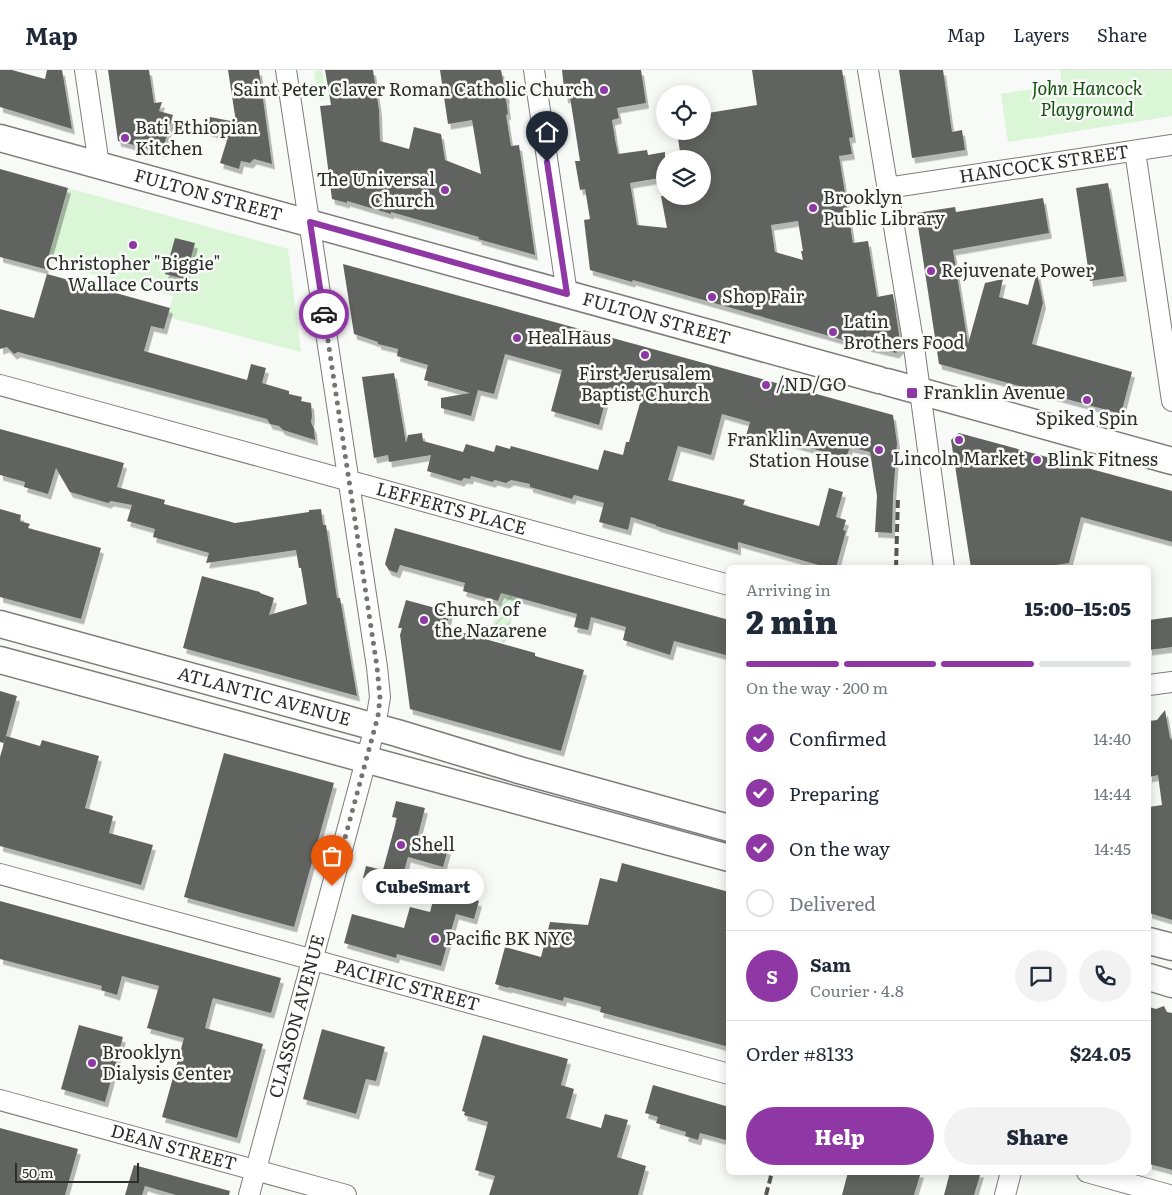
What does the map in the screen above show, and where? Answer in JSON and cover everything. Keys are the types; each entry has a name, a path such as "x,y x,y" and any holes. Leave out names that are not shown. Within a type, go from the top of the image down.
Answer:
{"main road":[{"name":"FULTON STREET","path":"0,138 1172,461"},
{"name":"ATLANTIC AVENUE","path":"0,624 375,727 519,770 726,827"},
{"name":"ATLANTIC AVENUE","path":"0,660 726,857"},
{"path":"1151,942 1172,947"},
{"path":"1151,978 1172,984"}],"street":[{"path":"85,70 99,165"},
{"name":"CLASSON AVENUE","path":"249,1195 380,706 380,688 286,70"},
{"path":"534,70 567,294"},
{"path":"868,70 912,338 944,565"},
{"name":"HANCOCK STREET","path":"887,188 1172,145"},
{"path":"1136,151 1172,401"},
{"name":"LEFFERTS PLACE","path":"0,385 726,583"},
{"path":"1151,685 1172,682"},
{"name":"PACIFIC STREET","path":"0,874 726,1073"},
{"name":"DEAN STREET","path":"0,1100 346,1195"},
{"path":"1005,1195 1010,1175"},
{"path":"1098,1175 1169,1195"}],"green space":[{"path":"322,70 327,99 319,100 314,71"},
{"name":"John Hancock Playground","path":"1060,70 1172,70 1172,116 1008,142 1001,94 1062,84"},
{"path":"68,188 288,249 301,352 168,317 173,296 47,262"},
{"path":"511,560 527,564 505,643 489,638"}],"building":[{"path":"0,70 12,70 45,79 47,70 62,70 72,129 0,107"},
{"path":"108,70 149,70 154,103 162,102 159,111 173,115 162,152 118,141"},
{"path":"228,70 259,70 272,164 254,159 250,163 241,161 239,169 220,163 228,137 206,130 210,117 236,122"},
{"path":"325,70 373,70 379,110 380,141 409,149 414,127 441,134 445,160 481,174 472,120 448,124 440,70 501,70 507,97 508,114 506,115 511,146 519,145 535,255 391,212 391,214 347,201 347,203 332,199 320,106 331,105"},
{"path":"562,70 641,70 646,103 617,108 619,118 612,120 615,139 618,154 647,150 648,155 656,154 656,179 630,183 637,225 667,228 663,205 711,205 711,150 680,150 678,140 711,140 711,113 757,105 752,70 842,70 853,137 849,138 852,154 839,156 853,243 868,241 877,297 893,294 901,348 896,353 854,343 633,280 632,282 590,270 584,220 590,219 585,189 580,190 575,161 580,161 570,97 565,98","holes":["798,221 803,251 801,251 803,260 775,252 771,225"]},
{"path":"899,70 943,70 952,132 962,130 965,150 912,158"},
{"path":"0,169 68,188 45,269 0,257"},
{"path":"1108,183 1124,276 1090,281 1076,188"},
{"path":"1043,198 1049,233 953,250 968,344 985,283 1003,279 999,297 1028,305 1037,272 1043,303 1032,344 1132,372 1121,414 939,364 916,213 955,207 956,212"},
{"path":"175,238 195,243 185,279 165,274"},
{"path":"343,264 893,415 897,443 892,533 875,532 877,496 870,452 850,447 846,458 760,434 758,440 746,436 750,422 722,414 711,455 678,446 668,480 745,500 743,505 819,526 829,488 843,492 836,517 846,520 843,530 846,531 837,565 818,565 738,542 738,550 631,517 628,530 599,522 604,503 574,495 572,499 530,487 530,484 511,480 506,483 495,480 492,482 471,476 470,479 464,478 461,481 427,471 431,455 389,462 388,455 374,458 362,377 394,373 406,443 408,435 422,433 423,441 463,452 466,444 494,452 496,445 510,449 511,446 598,470 604,450 623,455 626,442 629,442 642,396 609,387 599,425 551,411 562,370 505,354 494,394 478,390 471,416 441,408 441,398 470,393 424,380 428,365 397,356 398,349 378,344 378,342 354,334"},
{"path":"47,274 170,308 164,329 151,326 144,351 247,380 251,364 266,368 262,383 289,391 289,394 302,397 301,401 311,403 311,422 315,440 283,430 279,426 270,424 267,419 18,352 14,354 7,347 0,349 0,309 34,318"},
{"path":"0,429 124,463 117,487 165,500 164,504 235,523 321,509 323,525 326,525 337,598 340,598 357,696 183,648 202,576 260,592 274,598 269,615 307,604 296,550 206,563 209,553 153,537 155,529 127,521 132,505 111,501 108,503 70,492 56,468 48,494 24,487 25,482 0,475"},
{"path":"959,433 1172,491 1172,542 1081,517 1069,563 1057,565 971,565 951,440"},
{"path":"0,509 21,515 20,521 30,524 28,528 101,548 81,619 0,597"},
{"path":"395,528 726,619 726,655 674,641 670,655 623,640 626,627 591,617 588,630 574,627 577,614 501,593 498,601 463,591 465,583 400,565 397,573 389,570 385,564"},
{"path":"406,600 450,612 446,628 535,653 535,656 584,670 561,751 410,709 400,635 402,628 398,628"},
{"path":"1172,617 1172,647 1151,650 1151,620"},
{"path":"0,691 17,696 4,743 0,742"},
{"path":"1165,710 1172,740 1172,920 1151,914 1151,807 1162,805 1158,775 1151,777 1151,721 1157,720"},
{"path":"6,736 40,746 42,740 99,756 85,808 113,816 109,833 153,845 141,885 0,846 0,757"},
{"path":"224,753 334,783 294,927 184,897"},
{"path":"396,801 425,808 417,839 448,849 443,867 408,857 399,889 363,878 366,866 383,870 397,818 392,817"},
{"path":"622,863 726,891 726,1046 600,1012 601,1007 583,1002 564,997 563,1001 495,984 505,947 541,957 550,922 588,925 600,878 617,882"},
{"path":"436,889 479,901 474,919 456,914 441,966 397,954 396,958 344,943 352,914 404,928 410,907 430,912"},
{"path":"0,901 281,978 271,1013 213,998 212,1001 205,1028 263,1044 237,1138 162,1117 184,1038 147,1028 159,986 122,976 117,995 101,990 102,986 0,959"},
{"path":"1164,1006 1167,1012 1172,1013 1172,1170 1151,1165 1151,1008 1156,1009"},
{"name":"Brooklyn Dialysis Center","path":"79,1025 123,1037 105,1102 61,1089"},
{"path":"322,1029 385,1047 376,1081 366,1079 356,1114 303,1099"},
{"path":"483,1035 568,1059 561,1085 574,1089 566,1118 601,1128 605,1114 628,1120 617,1157 646,1166 638,1195 489,1195 495,1176 475,1170 488,1122 464,1115 465,1112 462,1111"},
{"path":"653,1085 726,1106 726,1140 700,1133 698,1140 685,1136 686,1132 656,1123 658,1117 645,1113"},
{"path":"0,1128 78,1149 65,1195 0,1195"},
{"path":"134,1165 230,1191 229,1195 176,1195 145,1186 142,1195 125,1195"},
{"path":"847,1175 920,1175 914,1195 842,1195"},
{"path":"949,1175 980,1175 974,1195 944,1195"}],"railway":[{"path":"896,565 898,496"},
{"path":"766,1195 771,1175"}],"way so far":[{"path":"324,314 380,688 378,716 332,886"}],"place":[{"name":"Saint Peter Claver Roman Catholic Church","path":"604,90"},
{"name":"Bati Ethiopian Kitchen","path":"125,138"},
{"name":"The Universal Church","path":"445,190"},
{"name":"Brooklyn Public Library","path":"813,208"},
{"name":"Christopher \"Biggie\" Wallace Courts","path":"133,245"},
{"name":"Rejuvenate Power","path":"931,271"},
{"name":"Shop Fair","path":"712,297"},
{"name":"Latin Brothers Food","path":"833,332"},
{"name":"HealHaus","path":"517,338"},
{"name":"First Jerusalem Baptist Church","path":"645,355"},
{"name":"/ND/GO","path":"766,385"},
{"name":"Franklin Avenue","path":"912,393"},
{"name":"Spiked Spin","path":"1087,400"},
{"name":"Lincoln Market","path":"959,440"},
{"name":"Franklin Avenue Station House","path":"879,450"},
{"name":"Blink Fitness","path":"1037,460"},
{"name":"Church of the Nazarene","path":"424,620"},
{"name":"Shell","path":"401,845"},
{"name":"CubeSmart","path":"332,886"},
{"name":"Pacific BK NYC","path":"435,939"},
{"name":"Brooklyn Dialysis Center","path":"92,1063"}],"route":[{"path":"324,314 310,222 567,294 547,162"}]}
